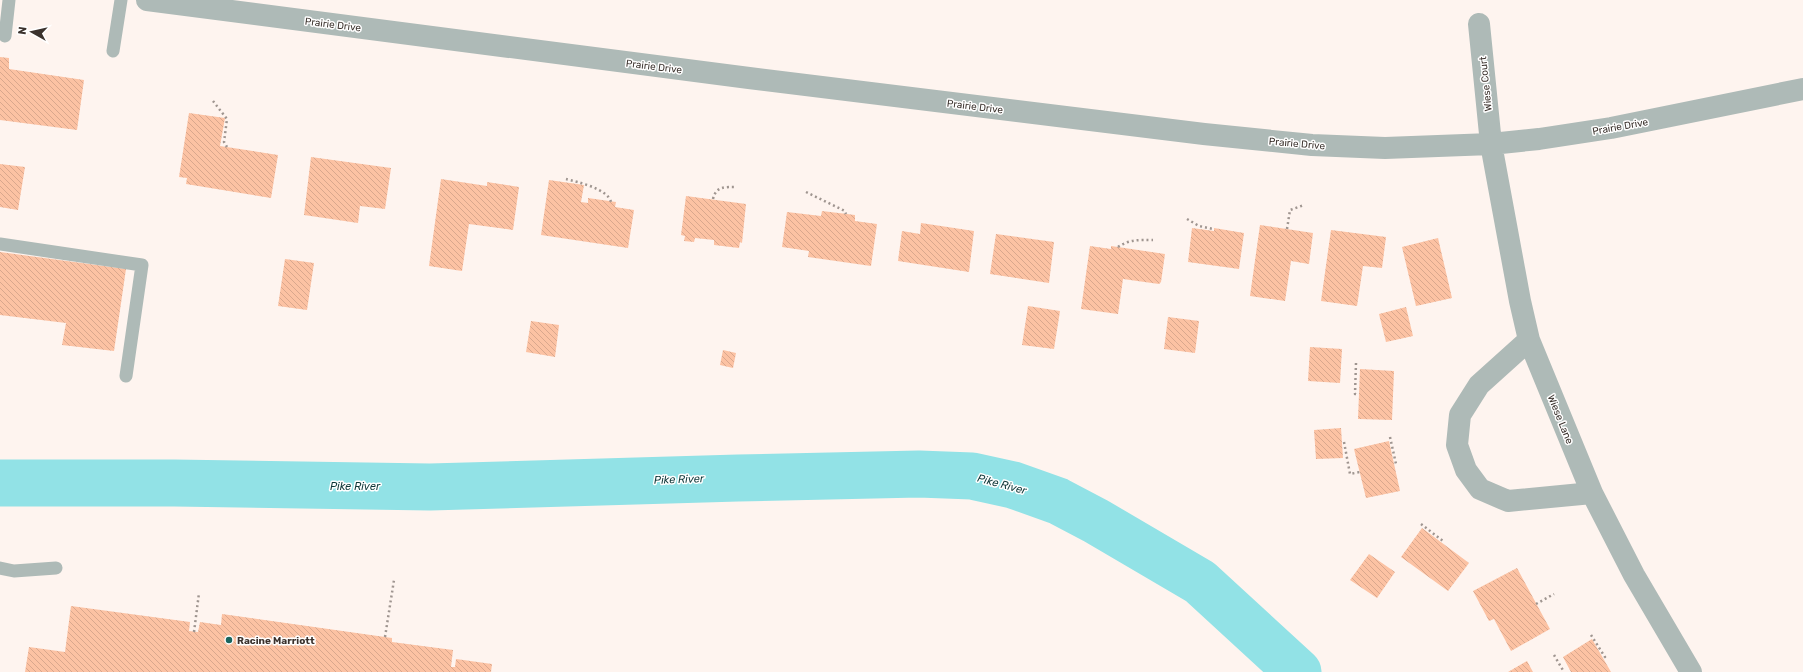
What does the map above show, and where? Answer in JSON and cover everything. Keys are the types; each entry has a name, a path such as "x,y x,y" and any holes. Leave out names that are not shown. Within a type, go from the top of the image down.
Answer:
{"street":[{"name":"Prairie Drive","path":"147,0 700,72 1204,134 1312,145 1385,148 1491,144 1539,139 1611,128 1803,89"},
{"name":"Wiese Court","path":"1479,24 1491,144"},
{"name":"Wiese Lane","path":"1491,144 1520,301 1529,340 1592,493 1634,575 1691,672"},
{"path":"1529,340 1479,385 1460,415 1457,444 1466,470 1480,489 1508,501 1592,493"}],"lane":[{"path":"5,36 9,0"},
{"path":"113,51 121,0"},
{"path":"0,244 142,264 126,376"},
{"path":"0,568 14,571 56,568"}],"path":[{"path":"213,101 227,119 224,142 227,147"},
{"path":"566,179 581,183 600,191 610,198 611,202"},
{"path":"713,199 716,191 720,188 737,187"},
{"path":"806,192 845,211 846,214"},
{"path":"1287,229 1290,210 1304,205"},
{"path":"1187,219 1199,226 1213,229"},
{"path":"1118,248 1126,242 1134,240 1153,240"},
{"path":"1356,363 1355,394 1359,394"},
{"path":"1390,437 1396,464 1394,464"},
{"path":"1344,442 1350,474 1360,472"},
{"path":"1421,524 1443,541 1442,543"},
{"path":"385,637 394,580"},
{"path":"194,632 199,593"},
{"path":"1536,604 1554,594"},
{"path":"1591,634 1605,657 1603,658"},
{"path":"1554,655 1564,672"}],"building":[{"path":"0,57 9,58 9,69 84,80 77,130 0,120"},
{"path":"189,113 225,118 220,146 278,155 271,198 186,184 187,178 179,177"},
{"path":"311,157 391,168 385,209 360,206 358,223 304,215"},
{"path":"0,164 25,167 18,210 0,207"},
{"path":"441,179 487,186 487,182 519,187 513,230 469,224 462,271 429,266"},
{"path":"549,180 584,185 581,202 588,203 588,198 616,202 615,207 634,210 628,248 541,235"},
{"path":"686,196 746,204 742,243 740,242 739,248 714,245 714,240 695,238 694,242 684,241 685,236 681,235"},
{"path":"822,211 855,215 855,221 877,224 871,266 808,257 809,251 782,247 787,212 821,216"},
{"path":"921,223 974,231 969,272 898,261 902,231 920,234"},
{"path":"1260,225 1313,233 1309,264 1291,261 1285,301 1250,296"},
{"path":"1192,228 1214,231 1214,228 1244,233 1239,269 1188,262"},
{"path":"1331,230 1386,237 1382,268 1363,266 1357,306 1321,301"},
{"path":"996,234 1054,242 1049,283 990,274"},
{"path":"1438,238 1452,298 1416,306 1402,247"},
{"path":"1090,246 1111,249 1111,246 1165,254 1161,282 1159,284 1123,279 1118,314 1081,309"},
{"path":"0,252 126,269 114,351 62,345 66,323 0,315"},
{"path":"285,259 314,263 307,310 278,306"},
{"path":"1028,306 1060,311 1054,349 1022,345"},
{"path":"1406,307 1413,336 1386,342 1379,314"},
{"path":"1168,317 1199,321 1195,353 1164,349"},
{"path":"531,321 559,325 555,357 526,352"},
{"path":"1310,347 1342,349 1340,383 1308,381"},
{"path":"723,350 736,353 733,368 720,365"},
{"path":"1360,369 1394,371 1392,420 1358,419"},
{"path":"1341,428 1343,458 1316,459 1314,430"},
{"path":"1389,441 1400,491 1366,498 1354,449"},
{"path":"1422,528 1469,563 1448,591 1401,557"},
{"path":"1369,554 1395,572 1377,598 1350,580"},
{"path":"1517,568 1550,629 1511,651 1494,619 1489,621 1473,591"},
{"name":"Racine Marriott","path":"71,606 190,622 189,631 198,632 200,622 221,625 222,614 392,638 392,642 453,650 451,667 455,667 456,659 492,664 491,672 25,672 29,647 65,652"},
{"path":"1592,639 1611,672 1571,672 1563,657"},
{"path":"1527,661 1533,672 1508,672"}],"waterway":[{"name":"Pike River","path":"0,483 174,483 430,487 919,474 972,476 1013,485 1058,501 1096,521 1200,582 1298,672"}],"place":[{"name":"Racine Marriott","path":"229,640"}]}
